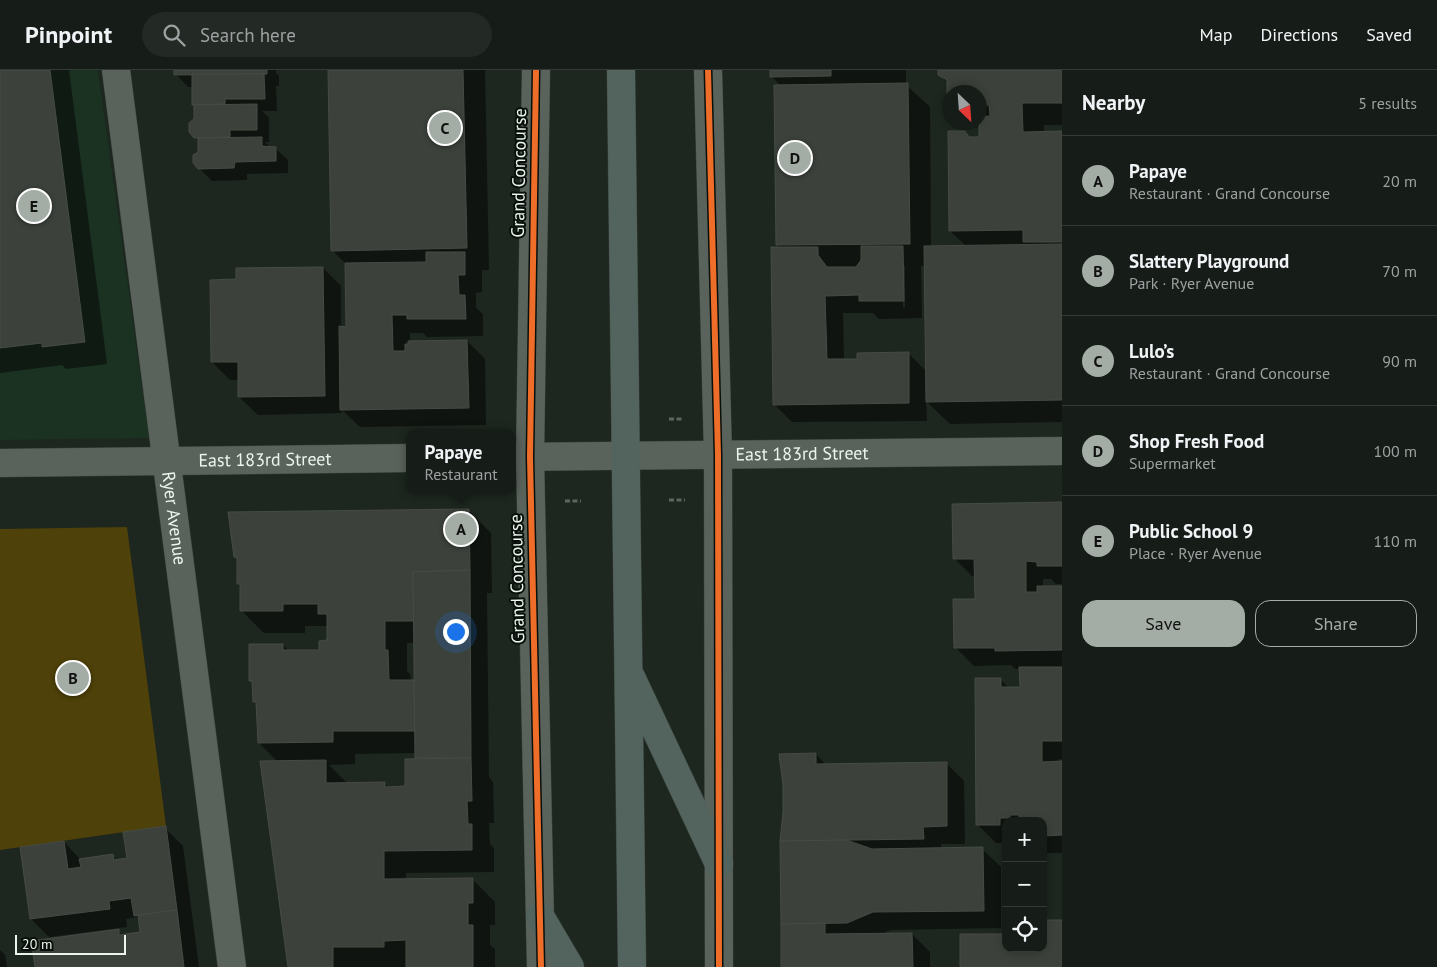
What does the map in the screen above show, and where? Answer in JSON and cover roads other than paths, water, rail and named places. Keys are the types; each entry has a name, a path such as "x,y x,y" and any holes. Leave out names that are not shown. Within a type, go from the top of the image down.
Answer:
{"main road":[{"path":"621,70 632,967"},
{"path":"628,669 719,864"},
{"path":"540,916 570,967"}],"street":[{"name":"Ryer Avenue","path":"116,70 232,967"},
{"name":"Grand Concourse","path":"536,70 521,457 541,967"},
{"path":"708,70 718,455 719,967"},
{"name":"East 183rd Street","path":"521,457 1062,451"},
{"name":"East 183rd Street","path":"0,463 406,458"}],"place":[{"name":"Lulo’s","path":"445,128"},
{"name":"Shop Fresh Food","path":"795,158"},
{"name":"Public School 9","path":"34,206"},
{"name":"Papaye","path":"461,529"},
{"name":"Slattery Playground","path":"73,678"}]}
